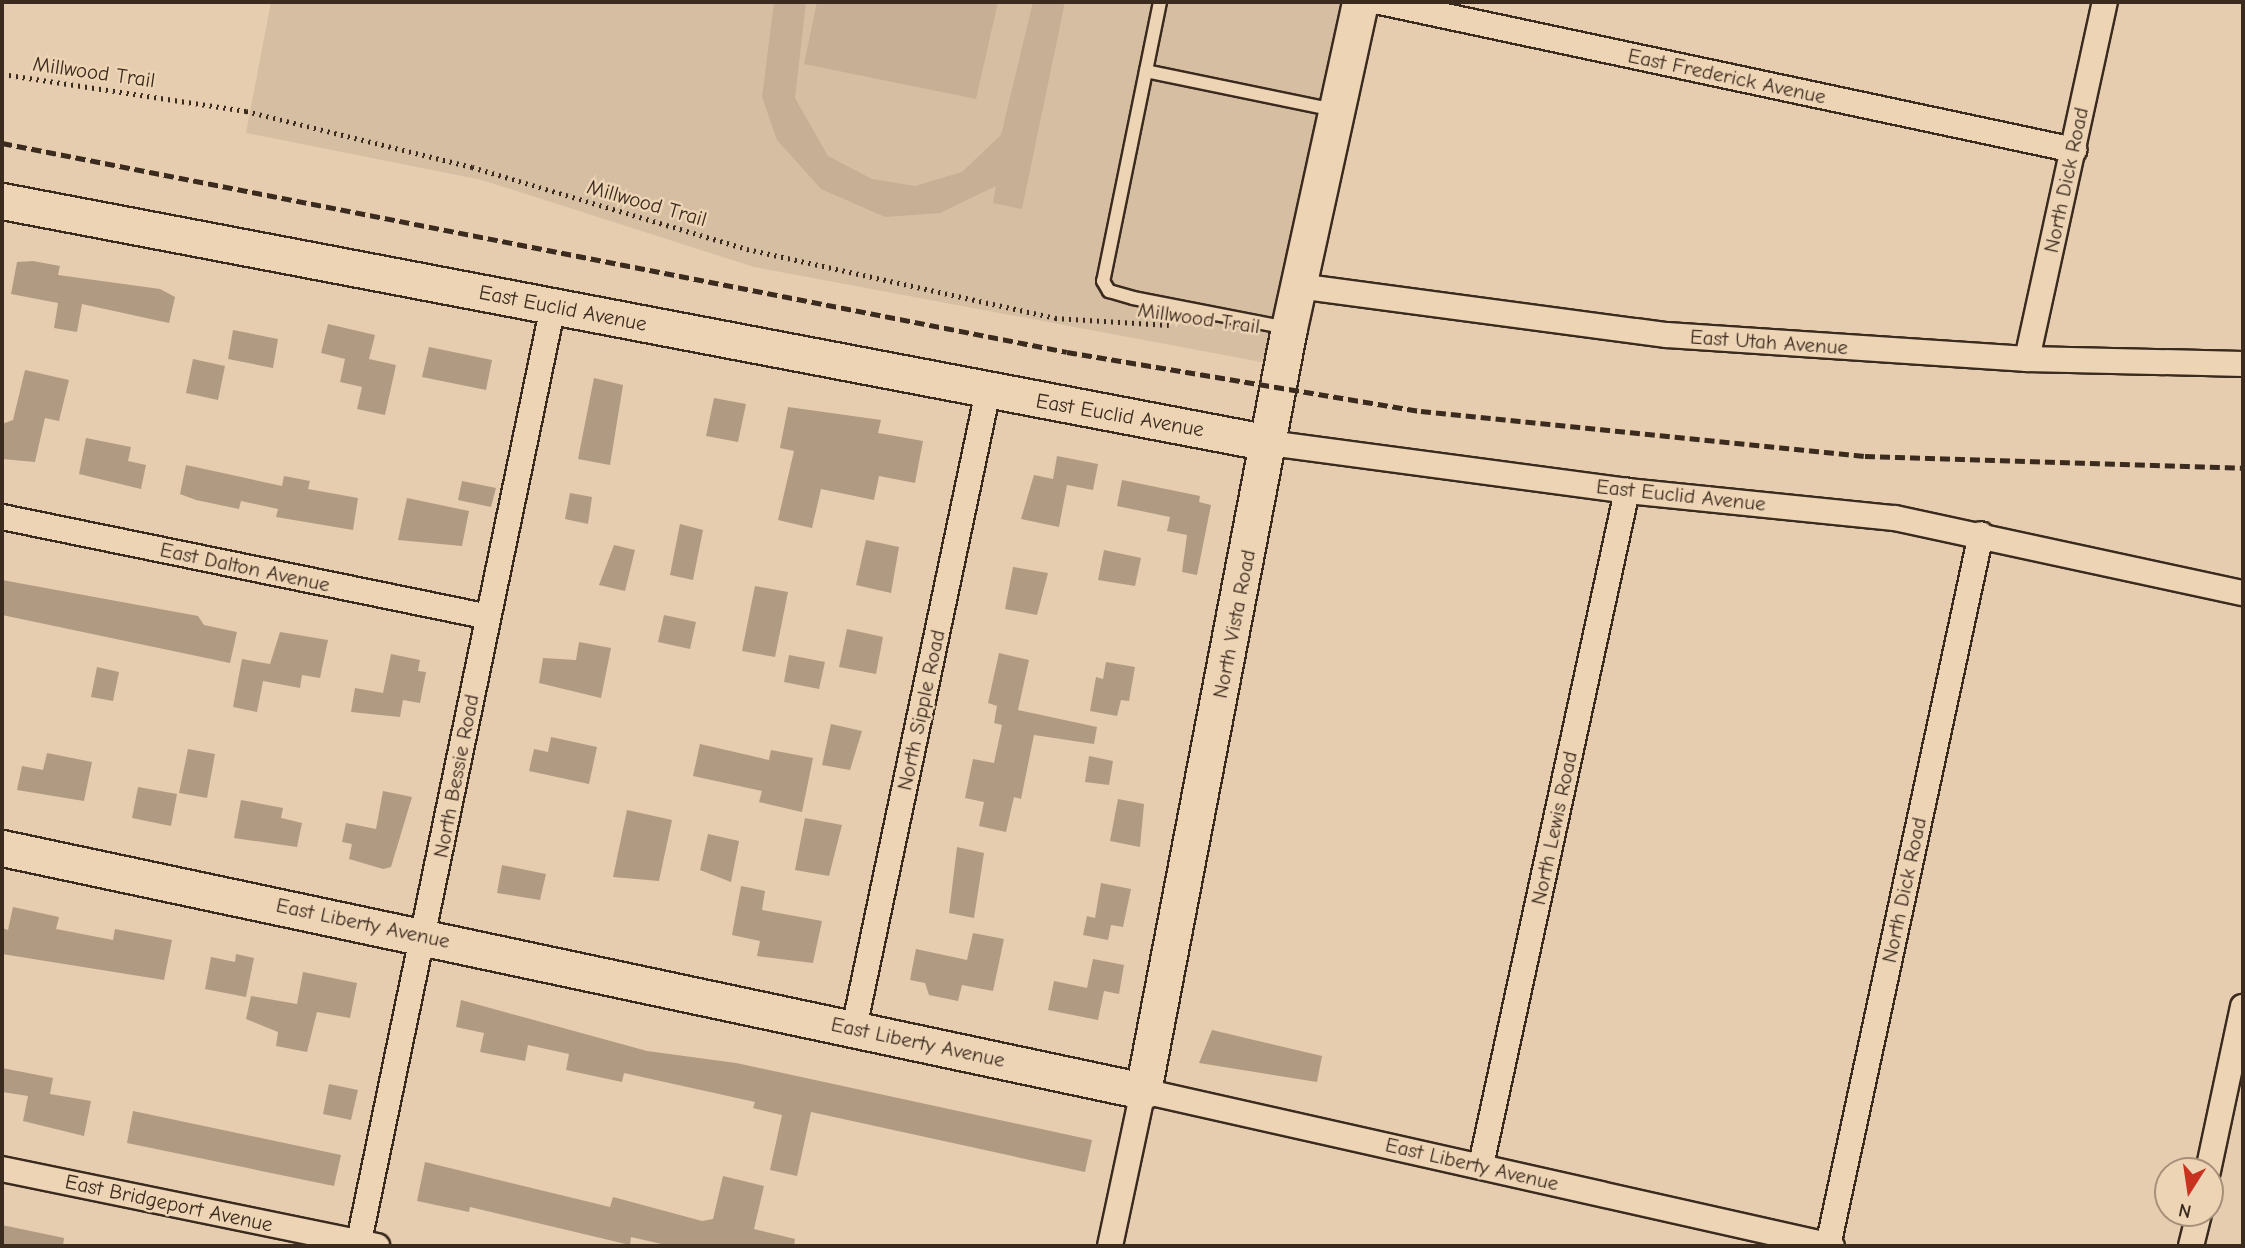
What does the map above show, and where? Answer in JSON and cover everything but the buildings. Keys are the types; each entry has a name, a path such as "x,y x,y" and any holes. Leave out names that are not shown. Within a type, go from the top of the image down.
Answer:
{"street":[{"name":"North Vista Road","path":"1110,1246 1143,1091 1289,328 1334,110 1360,2"},
{"name":"East Frederick Avenue","path":"1380,2 2074,149"},
{"name":"North Dick Road","path":"2027,359 2105,2"},
{"name":"East Euclid Avenue","path":"2,201 1269,443 1628,491 1850,511 1981,534 2243,593"},
{"name":"East Utah Avenue","path":"1298,286 1667,335 2027,359 2243,364"},
{"name":"North Bessie Road","path":"364,1245 488,617 553,306"},
{"name":"North Sipple Road","path":"855,1028 988,391"},
{"name":"North Lewis Road","path":"1481,1165 1628,491"},
{"name":"East Dalton Avenue","path":"2,517 488,617"},
{"name":"North Dick Road","path":"1829,1246 1981,534"},
{"name":"East Liberty Avenue","path":"2,848 855,1028 1481,1165 1829,1246"},
{"path":"2211,1157 2243,1007"},
{"name":"East Bridgeport Avenue","path":"2,1169 364,1245"},
{"path":"2191,1246 2196,1227"}],"lane":[{"path":"1160,2 1103,281 1109,291 1133,298 1289,328"},
{"path":"1146,71 1334,110"}],"path":[{"name":"Millwood Trail","path":"2,74 246,111 472,167 747,248 1063,319 1180,327"}],"shaded area":[{"path":"271,2 1360,2 1283,366 754,267 482,180 246,133"},
{"path":"774,2 806,2 795,98 828,156 872,179 915,186 962,172 1001,135 1033,2 1065,2 1022,209 993,203 996,186 940,213 885,217 821,189 777,140 762,97"},
{"path":"817,2 998,2 976,99 804,64"}],"railway":[{"path":"2,143 1067,352 1421,411 1865,456 2243,468"}]}
